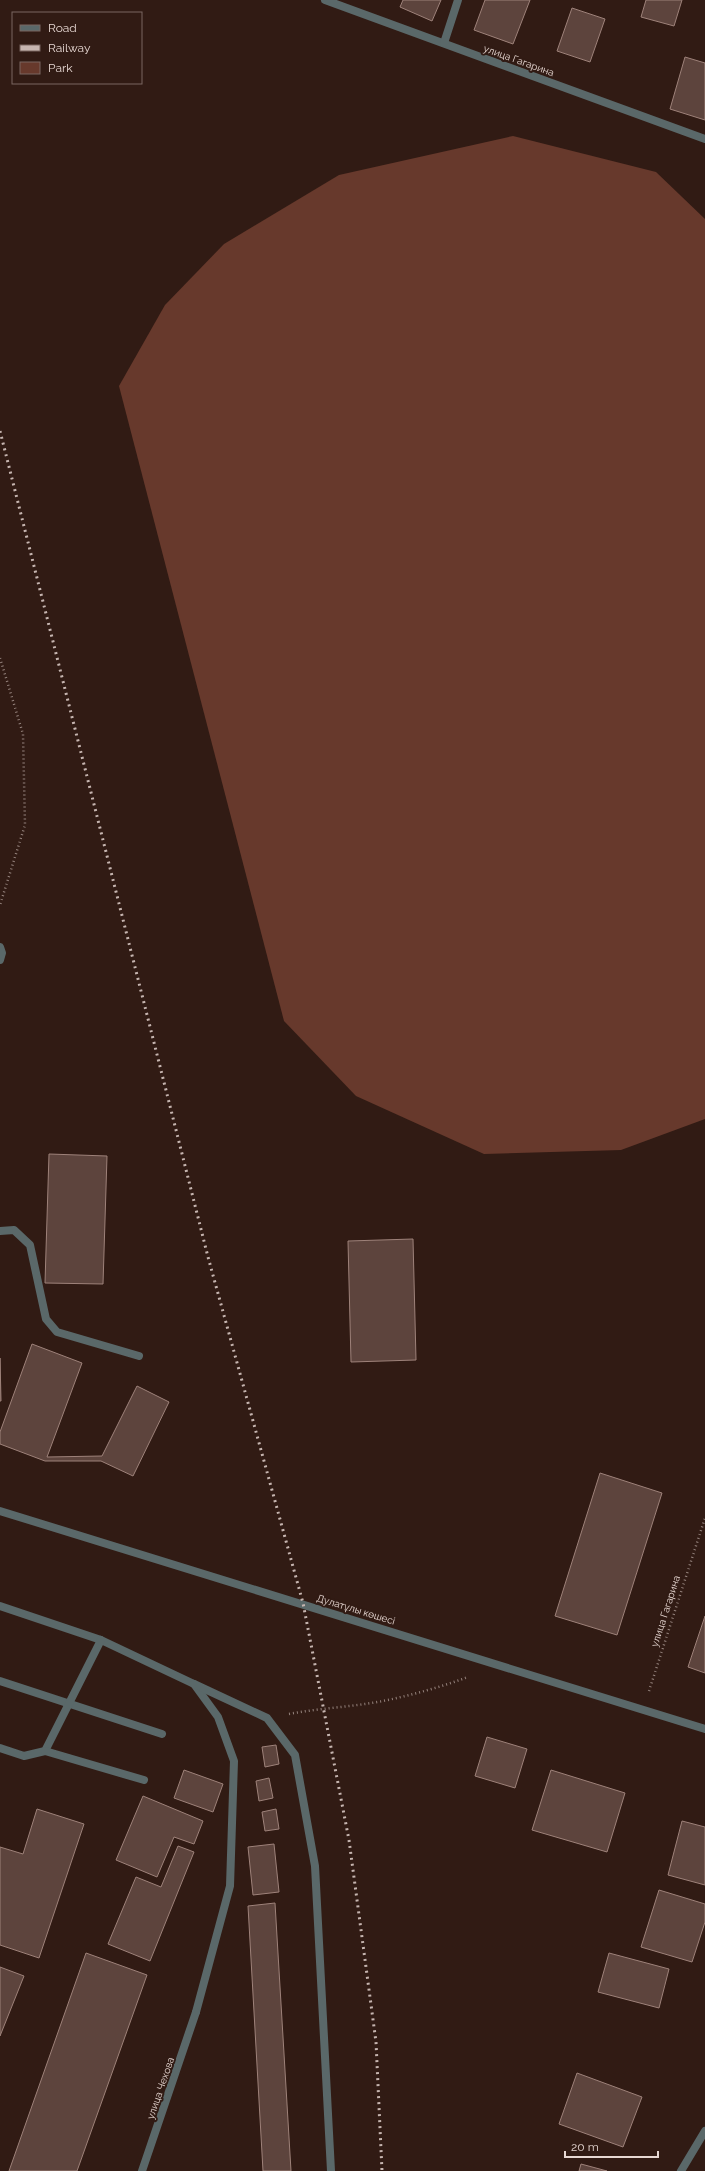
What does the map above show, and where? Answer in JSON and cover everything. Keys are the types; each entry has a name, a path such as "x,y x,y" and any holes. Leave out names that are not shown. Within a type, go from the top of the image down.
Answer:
{"street":[{"name":"улица Гагарина","path":"325,0 705,139"},
{"path":"444,43 458,0"},
{"path":"0,947 2,954 0,960"},
{"path":"0,1231 14,1230 30,1244 46,1319 57,1332 139,1356"},
{"name":"Дулатұлы көшесі","path":"0,1511 705,1728"},
{"path":"0,1606 100,1640 267,1718 294,1756 314,1866 331,2171"},
{"path":"45,1752 100,1640"},
{"path":"0,1681 162,1734"},
{"name":"улица Чехова","path":"142,2171 196,2012 230,1886 234,1761 218,1718 194,1684"},
{"path":"0,1748 24,1756 45,1752 144,1780"},
{"path":"681,2171 705,2131"}],"path":[{"path":"0,658 23,734 25,825 0,905"},
{"name":"улица Гагарина","path":"643,1709 705,1518"},
{"path":"267,1718 323,1707 382,1701 445,1685 503,1665"}],"green space":[{"path":"513,136 656,172 705,219 705,1119 621,1150 484,1154 356,1096 284,1021 119,386 165,305 224,244 339,175"}],"building":[{"path":"403,0 441,0 432,21 400,7"},
{"path":"485,0 530,0 513,44 474,30"},
{"path":"646,0 682,0 674,26 641,17"},
{"path":"572,8 605,19 590,62 557,51"},
{"path":"685,57 705,63 705,120 670,109"},
{"path":"49,1154 107,1156 103,1284 45,1283"},
{"path":"413,1239 416,1360 351,1362 348,1241"},
{"path":"32,1344 82,1363 47,1457 102,1456 137,1386 169,1402 133,1476 101,1461 45,1461 0,1444 0,1432"},
{"path":"0,1358 1,1401 0,1401"},
{"path":"600,1473 662,1493 617,1635 555,1616"},
{"path":"705,1616 705,1673 688,1667"},
{"path":"487,1737 527,1749 515,1788 475,1776"},
{"path":"276,1745 279,1764 265,1767 262,1747"},
{"path":"184,1770 223,1784 213,1812 174,1798"},
{"path":"551,1770 625,1793 607,1852 532,1830"},
{"path":"269,1778 273,1798 259,1801 256,1781"},
{"path":"143,1796 203,1821 194,1844 174,1837 157,1877 116,1860"},
{"path":"37,1809 84,1824 39,1958 0,1945 0,1847 23,1854"},
{"path":"276,1809 279,1829 265,1831 262,1812"},
{"path":"682,1821 705,1827 705,1885 668,1875"},
{"path":"274,1844 279,1892 253,1895 248,1847"},
{"path":"178,1846 194,1852 150,1961 108,1944 136,1877 161,1887"},
{"path":"659,1890 705,1904 705,1922 692,1962 641,1947"},
{"path":"275,1903 291,2171 263,2171 248,1906"},
{"path":"86,1953 147,1975 77,2171 9,2171"},
{"path":"609,1953 669,1969 659,2008 598,1992"},
{"path":"0,1967 24,1976 0,2036"},
{"path":"577,2073 642,2097 623,2147 559,2124"},
{"path":"581,2164 607,2171 579,2171"}],"railway":[{"path":"0,431 208,1257 303,1603 349,1840 376,2042 382,2171"}]}
